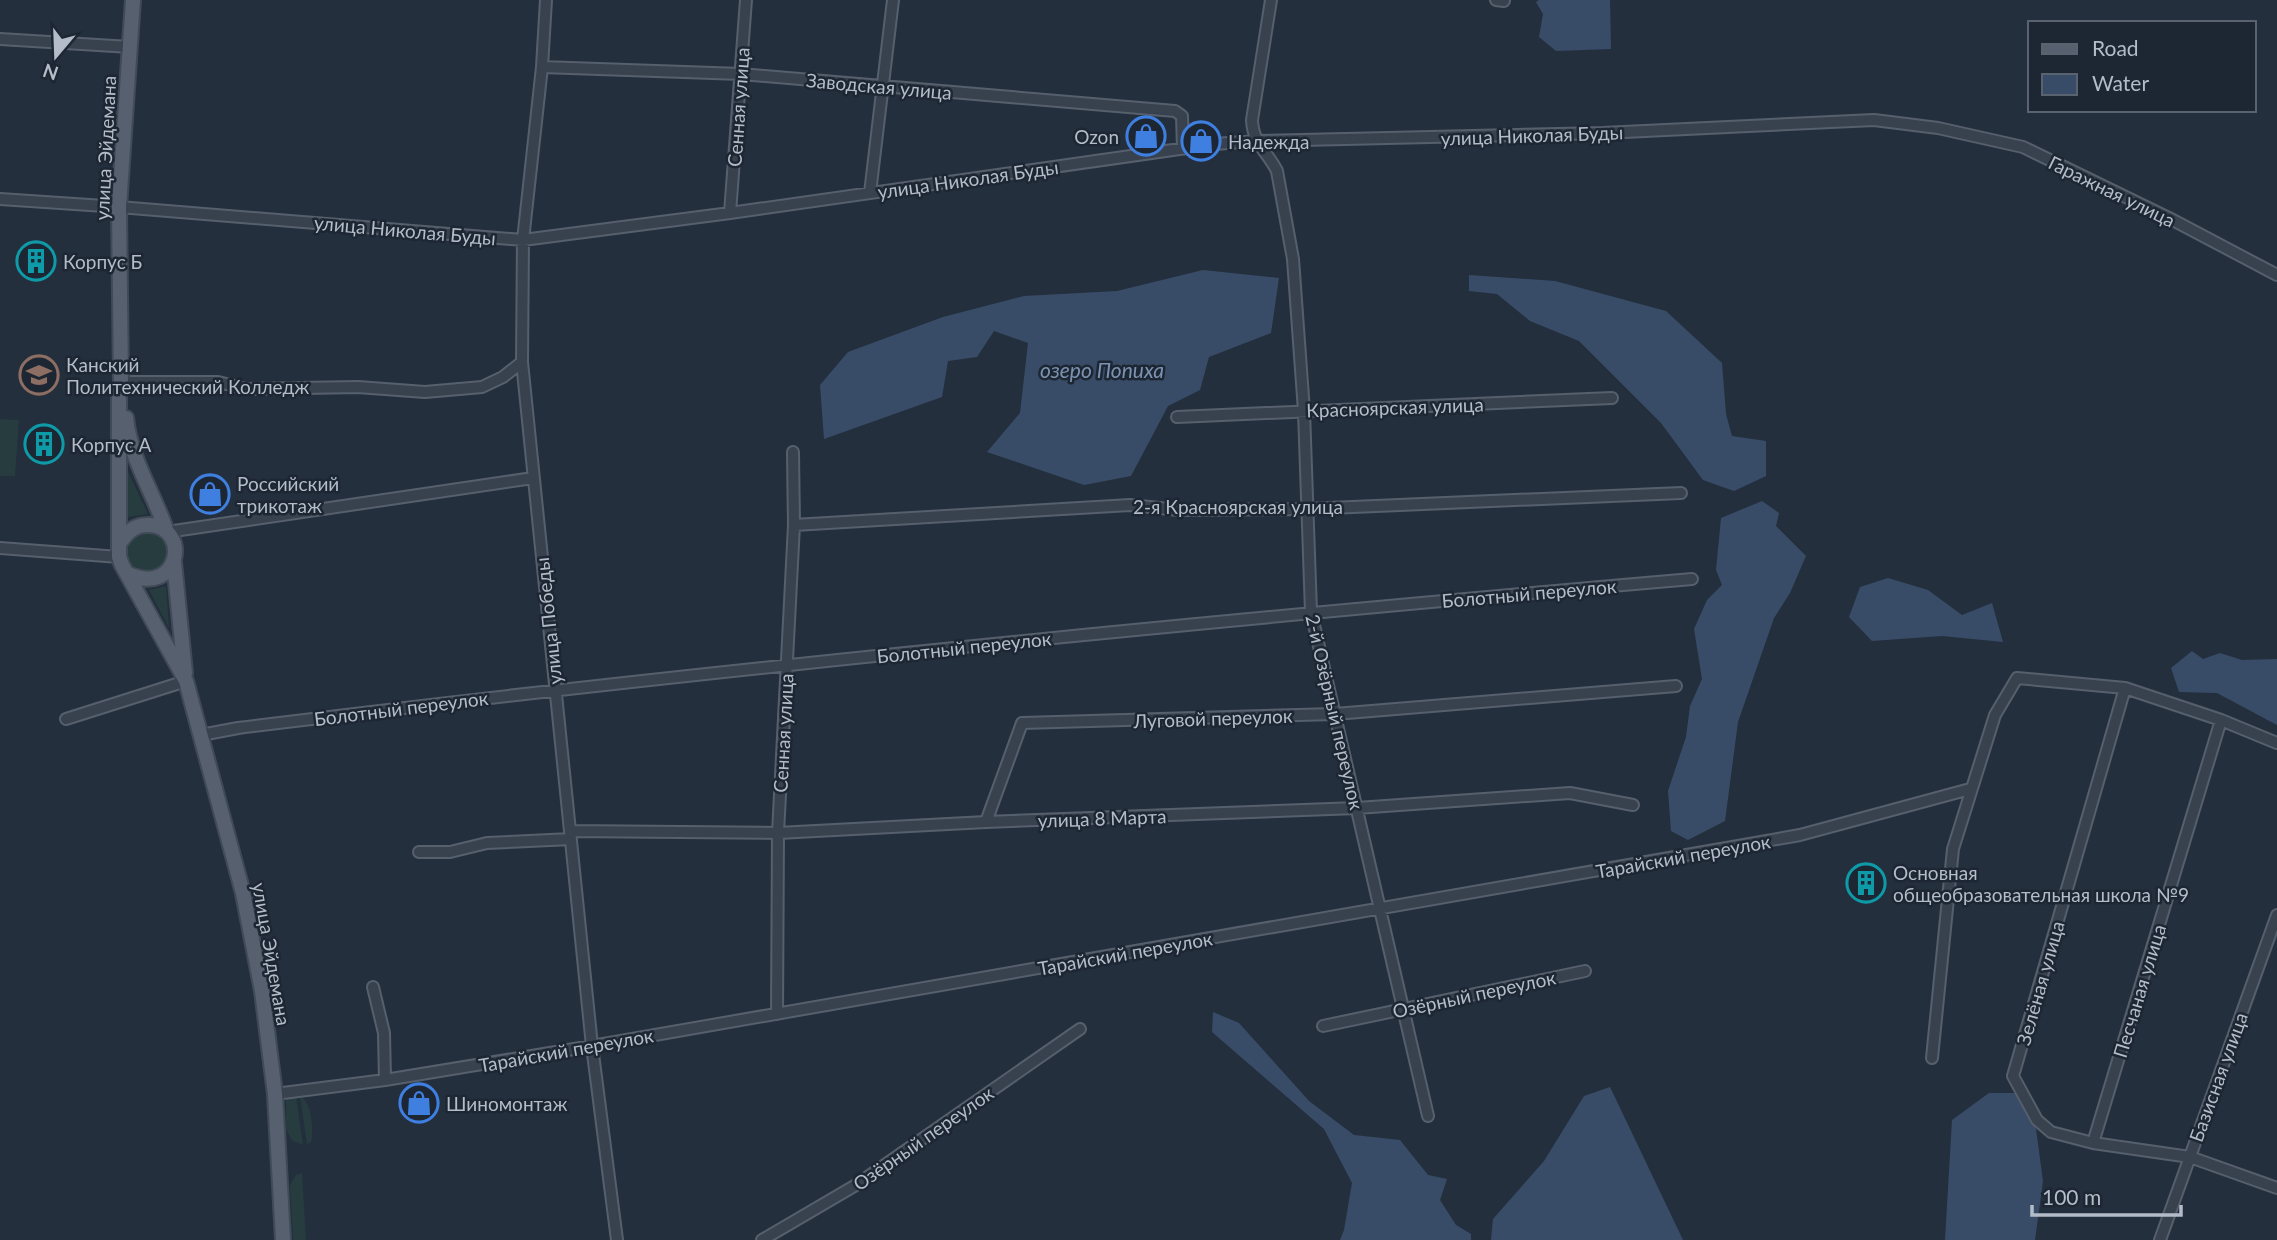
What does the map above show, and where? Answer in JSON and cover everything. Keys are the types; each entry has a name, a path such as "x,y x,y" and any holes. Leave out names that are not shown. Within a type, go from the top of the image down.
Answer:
{"main road":[{"name":"улица Эйдемана","path":"121,382 118,207 133,0"},
{"path":"121,382 127,431 176,551 174,562 186,681"},
{"path":"121,382 119,550 128,574 186,681"},
{"path":"119,550 133,528 143,524 156,525 167,532"},
{"path":"128,574 141,580 156,579 167,573 174,562"},
{"name":"улица Эйдемана","path":"186,681 245,906 262,991 275,1094 283,1240"}],"street":[{"name":"улица Победы","path":"546,0 542,67 523,240 522,362 592,1046 617,1240"},
{"name":"Сенная улица","path":"730,213 746,0"},
{"path":"870,194 881,87 894,0"},
{"path":"1256,141 1252,120 1271,0"},
{"path":"1496,0 1504,1"},
{"path":"0,39 130,47"},
{"name":"Заводская улица","path":"542,67 741,74 1175,110 1182,116 1183,148"},
{"name":"улица Николая Буды","path":"0,200 523,240 870,194 1183,148 1256,141 1603,133 1874,120 1938,128"},
{"name":"Гаражная улица","path":"1938,128 2023,147 2169,218 2277,275"},
{"name":"2-й Озёрный переулок","path":"1256,141 1271,158 1277,171 1293,259 1304,411 1311,612 1428,1116"},
{"path":"121,382 218,382 247,389 358,387 425,392 482,387 503,377 522,362"},
{"name":"Красноярская улица","path":"1177,417 1612,398"},
{"name":"Сенная улица","path":"777,1014 778,833 794,525 793,452"},
{"path":"167,532 533,478"},
{"name":"2-я Красноярская улица","path":"794,525 1130,505 1179,510 1306,509 1681,493"},
{"path":"0,548 119,550"},
{"name":"Болотный переулок","path":"201,735 556,689 1311,612 1692,579"},
{"path":"1932,1058 1953,849 1995,715 2017,678 2125,688 2221,720 2277,743"},
{"path":"66,719 186,681"},
{"name":"Луговой переулок","path":"986,822 1022,723 1335,714 1676,686"},
{"name":"Зелёная улица","path":"2093,1143 2052,1132 2044,1127 2037,1120 2013,1076 2125,688"},
{"name":"Песчаная улица","path":"2093,1143 2221,720"},
{"name":"Тарайский переулок","path":"275,1094 385,1080 592,1046 1800,835 1970,789"},
{"name":"улица 8 Марта","path":"419,852 450,852 487,843 571,835 778,833 1357,808 1570,793 1633,805"},
{"name":"Базисная улица","path":"2160,1240 2277,915"},
{"name":"Озёрный переулок","path":"1323,1026 1585,971"},
{"path":"373,987 384,1033 385,1080"},
{"name":"Озёрный переулок","path":"762,1240 856,1185 1080,1029"},
{"path":"2093,1143 2190,1157 2277,1188"}],"green space":[{"path":"0,419 19,420 15,476 0,476"},
{"path":"128,472 148,514 128,517"},
{"path":"147,531 162,537 168,552 162,567 147,573 132,567 126,552 132,537"},
{"path":"166,586 169,627 169,628 149,590"},
{"path":"296,1096 303,1145 293,1141 286,1130 286,1100"},
{"path":"300,1096 307,1104 311,1117 312,1137 307,1144"},
{"path":"302,1173 306,1240 293,1240 290,1185 296,1175"}],"water":[{"path":"1610,0 1611,49 1556,51 1539,37 1543,14 1536,2"},
{"name":"озеро Попиха","path":"1203,270 1279,278 1271,333 1209,357 1200,390 1168,406 1131,476 1084,485 987,452 1020,413 1028,343 994,331 977,357 948,361 942,397 824,439 820,385 848,352 943,317 1024,296 1117,291"},
{"path":"1469,275 1555,281 1666,311 1722,363 1726,414 1732,436 1766,441 1766,476 1734,491 1703,480 1661,423 1579,341 1530,321 1497,294 1469,291"},
{"path":"1762,501 1779,513 1776,526 1806,556 1790,593 1774,618 1738,722 1725,821 1688,840 1671,831 1668,791 1686,737 1690,706 1702,679 1694,629 1707,600 1722,585 1716,570 1721,518"},
{"path":"1888,578 1928,590 1962,615 1992,603 2003,642 1942,636 1872,641 1849,617 1860,587"},
{"path":"2192,651 2203,659 2220,653 2242,660 2277,659 2277,725 2217,693 2179,692 2171,668"},
{"path":"1213,1012 1239,1023 1309,1101 1354,1135 1400,1140 1428,1175 1447,1179 1440,1200 1456,1225 1471,1234 1471,1240 1340,1240 1352,1183 1324,1129 1212,1032"},
{"path":"1610,1087 1683,1240 1491,1240 1493,1219 1544,1161 1584,1096"},
{"path":"1989,1093 2016,1093 2036,1129 2043,1181 2035,1240 1945,1240 1952,1120"}],"place":[{"name":"Ozon","path":"1146,136"},
{"name":"Надежда","path":"1201,141"},
{"name":"Корпус Б","path":"36,261"},
{"name":"Канский Политехнический Колледж","path":"39,375"},
{"name":"Корпус А","path":"44,444"},
{"name":"Российский трикотаж","path":"210,494"},
{"name":"Основная общеобразовательная школа №9","path":"1866,883"},
{"name":"Шиномонтаж","path":"419,1103"}]}
